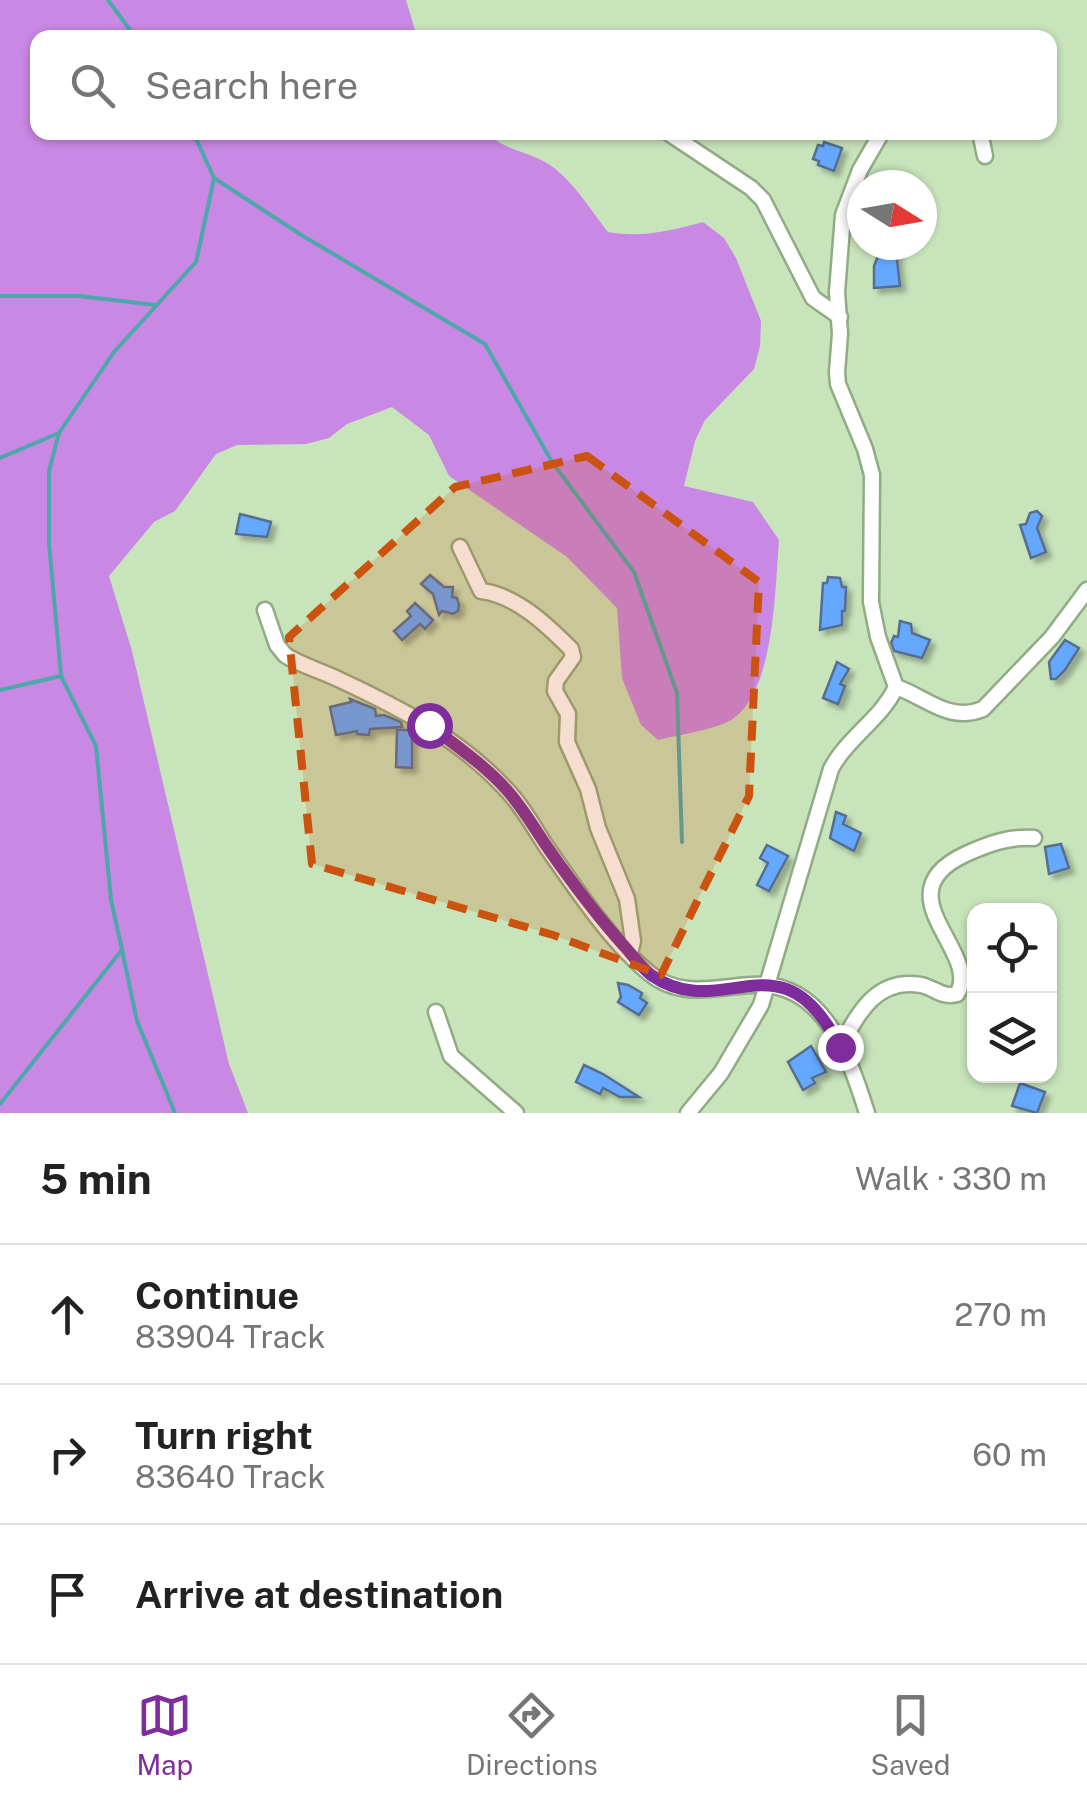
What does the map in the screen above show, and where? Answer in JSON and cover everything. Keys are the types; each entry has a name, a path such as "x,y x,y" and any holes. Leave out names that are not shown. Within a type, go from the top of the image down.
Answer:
{"street":[{"path":"679,140 752,188 763,200 813,298 840,317"},
{"path":"878,140 854,184 843,215 837,292 838,384 872,474 872,602 878,637 896,687 951,713 979,712 1052,637 1087,590"},
{"path":"982,140 985,156"},
{"path":"460,547 481,590 530,613 573,653 556,681 555,691 568,714 567,742 627,900 633,941 630,953"},
{"path":"265,610 285,655 415,716 484,767 506,789 579,892 654,977 703,992 768,985 799,993 814,1004 840,1047 867,1113"},
{"path":"688,1113 744,1039 768,985 831,770 896,687"},
{"path":"840,1047 866,1004 882,990 917,984 946,996 957,994 962,978 930,902 935,882 940,872 970,852 1012,837 1034,838"},
{"path":"436,1012 452,1056 516,1113"}],"highlighted area":[{"path":"587,456 759,582 749,796 661,975 553,935 312,864 289,637 455,487"}],"shaded area":[{"path":"0,0 406,0 415,30 30,30 30,140 497,140 559,172 608,232 644,234 703,222 724,238 736,258 761,321 760,346 754,369 705,420 695,441 684,486 753,502 779,540 774,609 758,684 748,704 734,718 658,740 641,725 622,678 617,608 567,557 449,476 429,435 392,407 347,424 329,438 306,444 237,445 216,454 175,511 154,522 109,576 132,651 229,1064 248,1113 0,1113"}],"building":[{"path":"824,142 842,148 834,171 813,159 818,145 823,146"},
{"path":"876,260 897,260 900,286 874,288"},
{"path":"1037,511 1042,516 1037,528 1046,552 1031,558 1020,525 1026,524 1030,513"},
{"path":"240,514 271,522 267,537 236,534"},
{"path":"430,575 444,587 453,587 452,597 457,598 458,611 442,611 439,615 433,594 421,584"},
{"path":"828,577 840,578 842,587 846,587 845,611 842,625 820,630 823,583 827,583"},
{"path":"415,603 433,620 425,629 420,624 402,640 394,631 411,616 407,611"},
{"path":"900,621 911,624 912,633 930,640 922,658 894,651 891,643 894,636 898,637"},
{"path":"1065,640 1079,648 1065,670 1051,679 1049,662"},
{"path":"837,662 849,669 840,684 845,686 838,704 823,698"},
{"path":"350,699 375,709 376,716 401,722 402,727 370,729 369,735 357,731 336,735 330,707 351,702"},
{"path":"397,730 412,730 412,768 396,767"},
{"path":"836,812 846,816 843,824 861,833 854,851 830,838"},
{"path":"1061,844 1069,868 1049,874 1045,847"},
{"path":"767,845 788,856 769,891 757,885 768,863 760,858"},
{"path":"618,983 642,993 640,998 647,1003 639,1015 618,1002"},
{"path":"811,1046 826,1072 812,1078 815,1083 803,1090 788,1062"},
{"path":"584,1065 639,1097 620,1097 603,1088 600,1094 576,1082"},
{"path":"1020,1083 1045,1092 1037,1113 1012,1106"}],"waterway":[{"path":"108,0 130,30"},
{"path":"175,1113 137,1021 111,900 96,746 61,676 49,544 49,471 59,433 114,352 196,262 214,178 197,140"},
{"path":"214,178 485,344 552,462 634,572 677,693 682,842"},
{"path":"0,296 79,296 155,305"},
{"path":"0,458 59,433"},
{"path":"0,690 61,676"},
{"path":"0,1104 121,951"}],"route":[{"path":"429,725 506,789 579,892 646,971 695,991 752,984 799,993 814,1004 840,1047"}]}
